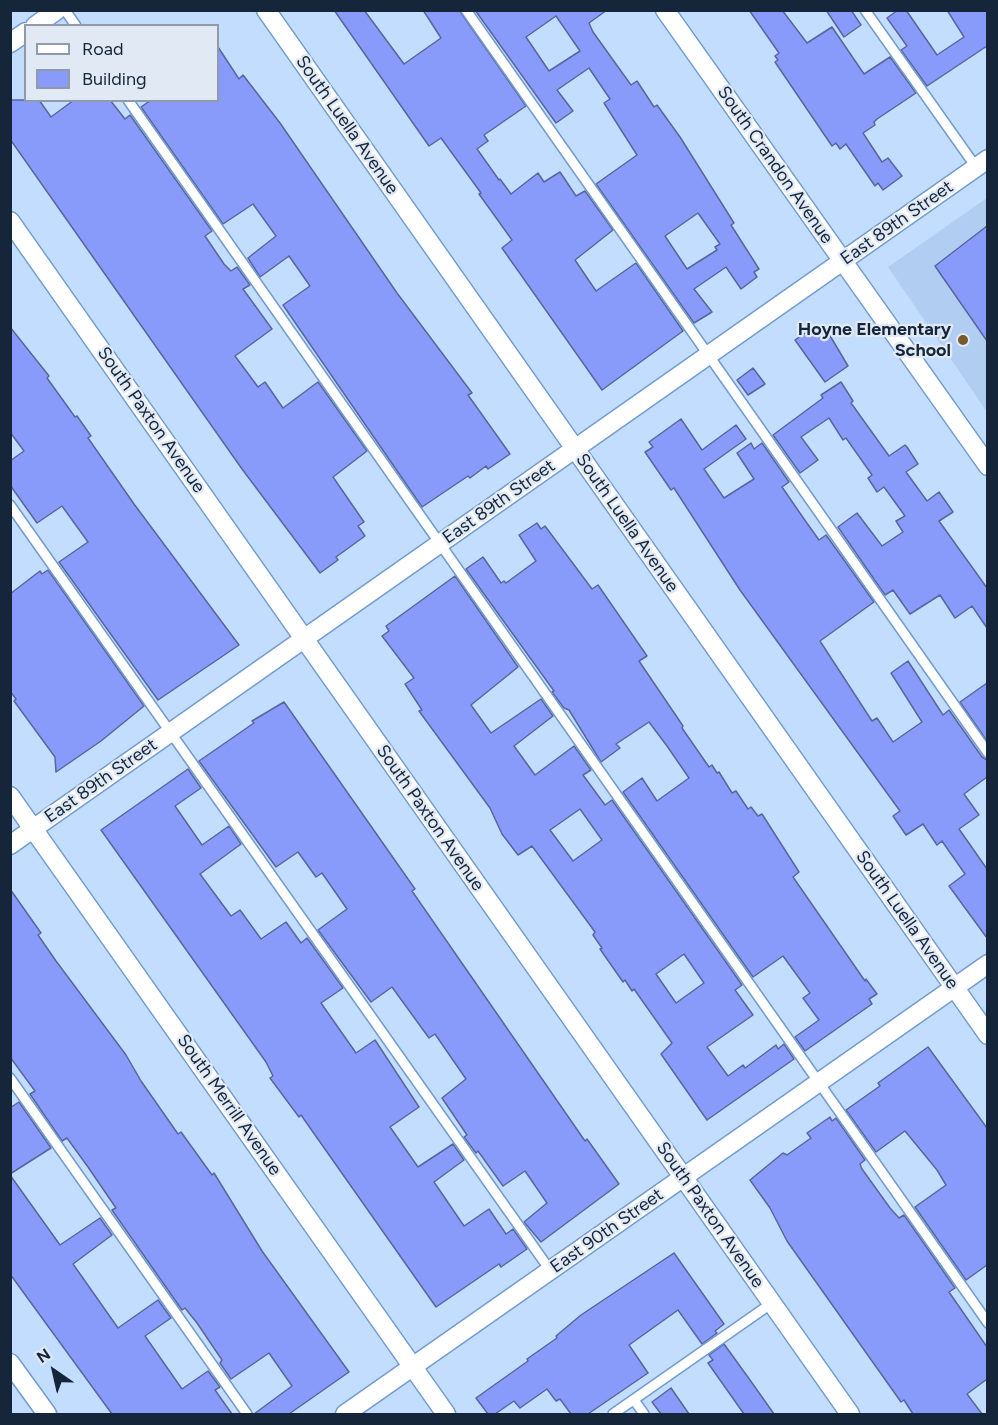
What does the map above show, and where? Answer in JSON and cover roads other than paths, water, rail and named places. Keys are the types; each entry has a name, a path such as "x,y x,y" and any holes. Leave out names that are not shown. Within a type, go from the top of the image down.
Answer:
{"street":[{"path":"38,24 57,10"},
{"name":"South Luella Avenue","path":"266,10 987,1035"},
{"name":"South Crandon Avenue","path":"665,10 984,456"},
{"path":"10,43 24,33"},
{"name":"East 89th Street","path":"10,845 982,163"},
{"name":"South Paxton Avenue","path":"10,221 850,1414"},
{"name":"South Merrill Avenue","path":"10,796 446,1414"},
{"name":"East 90th Street","path":"345,1414 987,964"},
{"path":"10,1363 47,1414"}],"lane":[{"path":"65,10 75,24"},
{"path":"466,10 987,753"},
{"path":"865,10 982,163"},
{"path":"129,102 987,1323"},
{"path":"10,505 550,1270"},
{"path":"10,1078 247,1414"},
{"path":"613,1414 772,1303"},
{"path":"634,1400 644,1414"}],"place":[{"name":"Hoyne Elementary School","path":"963,340"}]}
